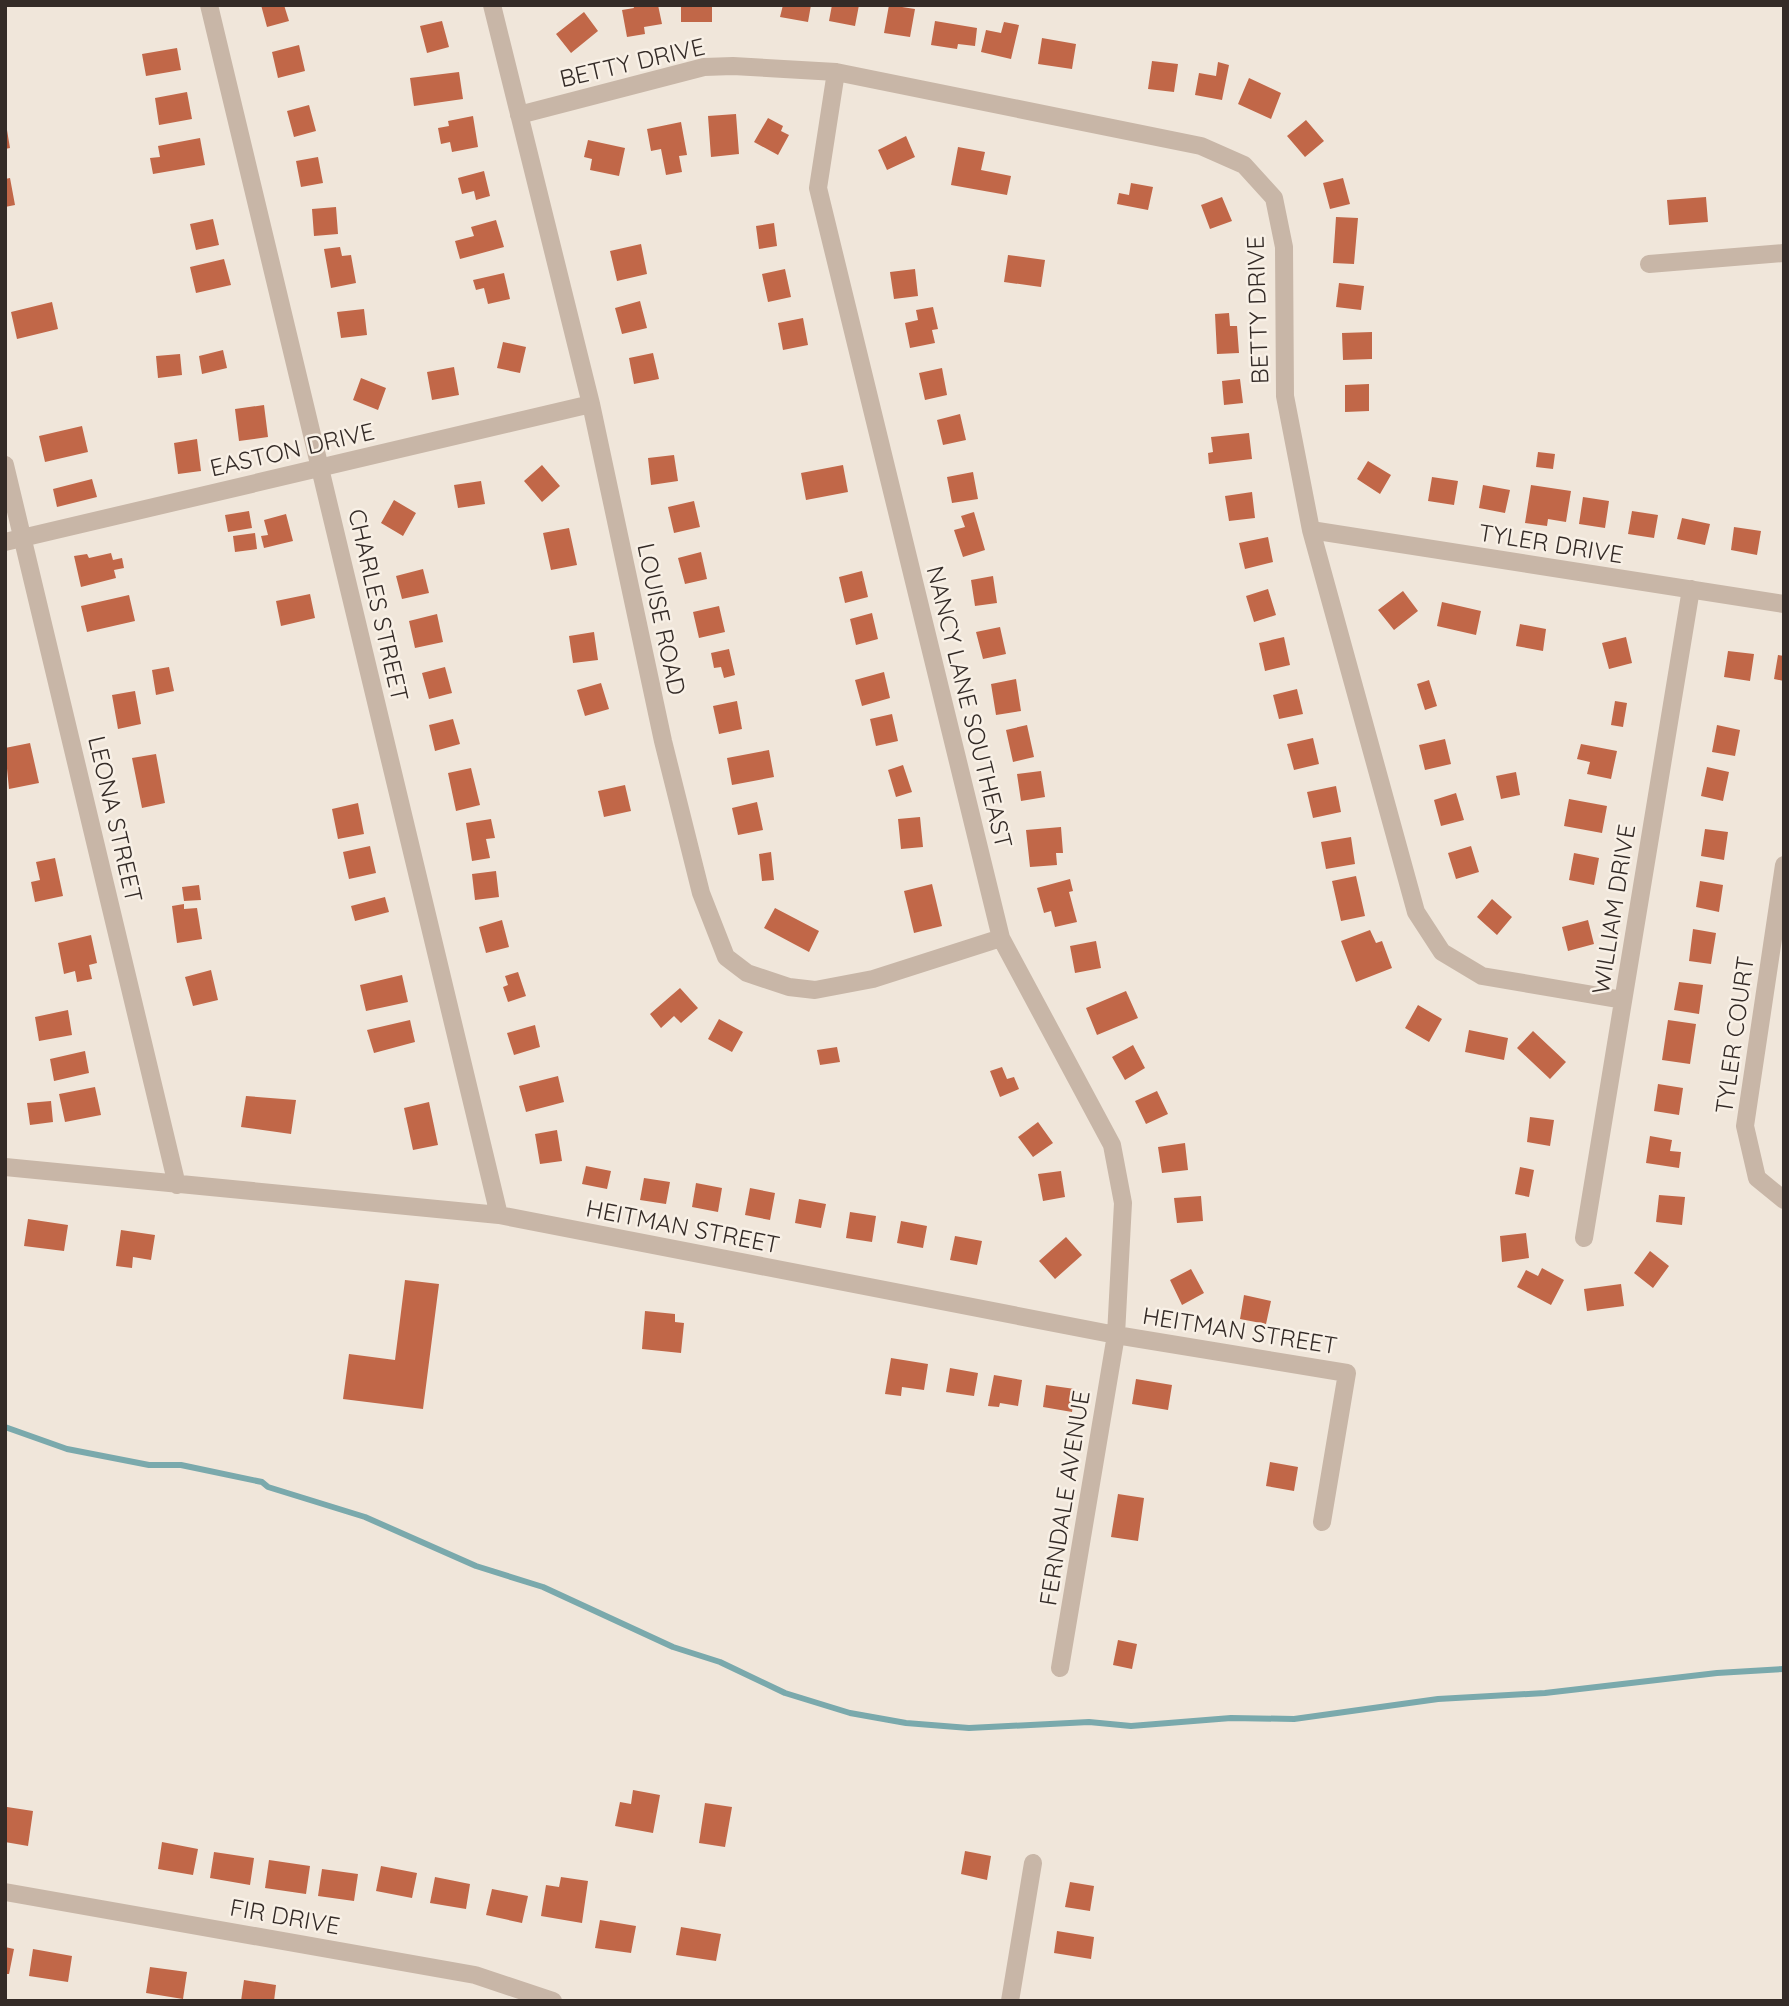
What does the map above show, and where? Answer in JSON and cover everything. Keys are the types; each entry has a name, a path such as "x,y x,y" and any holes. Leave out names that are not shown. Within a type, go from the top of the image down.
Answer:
{"street":[{"name":"CHARLES STREET","path":"209,5 499,1216"},
{"name":"LOUISE ROAD","path":"492,5 590,404 663,741 701,893 726,957 747,973 789,987 815,990 873,979 1001,938"},
{"name":"BETTY DRIVE","path":"519,115 704,67 836,72 1201,146 1244,165 1274,198 1283,247 1285,396 1311,530 1416,912 1442,952 1482,976 1623,1000"},
{"name":"NANCY LANE SOUTHEAST","path":"836,72 818,188 1001,938 1112,1145 1123,1203 1116,1335"},
{"path":"1649,264 1784,253"},
{"name":"EASTON DRIVE","path":"5,542 590,404"},
{"name":"LEONA STREET","path":"5,465 177,1185"},
{"name":"TYLER DRIVE","path":"1311,530 1784,604"},
{"name":"WILLIAM DRIVE","path":"1584,1238 1691,589"},
{"name":"TYLER COURT","path":"1784,864 1745,1126 1757,1178 1784,1200"},
{"name":"HEITMAN STREET","path":"5,1167 499,1216 1116,1335 1347,1373 1322,1522"},
{"name":"FERNDALE AVENUE","path":"1060,1668 1116,1335"},
{"path":"1010,2001 1033,1863"},
{"name":"FIR DRIVE","path":"5,1892 475,1975 553,2001"}],"building":[{"path":"261,5 284,5 289,21 267,27"},
{"path":"633,5 658,5 662,24 644,27 645,34 627,37 622,10 634,8"},
{"path":"681,5 712,5 712,22 681,22"},
{"path":"783,5 811,5 808,22 780,17"},
{"path":"832,5 859,5 855,26 829,21"},
{"path":"889,5 915,9 910,37 884,33"},
{"path":"584,12 598,31 571,53 556,34"},
{"path":"442,21 449,47 427,53 420,26"},
{"path":"935,21 977,28 975,46 958,44 957,49 931,45"},
{"path":"1004,22 1019,25 1011,59 981,52 986,30 1001,33"},
{"path":"1042,38 1076,44 1072,69 1038,64"},
{"path":"299,45 305,71 278,78 272,52"},
{"path":"177,48 181,70 146,76 142,54"},
{"path":"1152,61 1178,64 1174,92 1148,89"},
{"path":"1218,62 1229,65 1222,100 1195,95 1199,73 1216,76"},
{"path":"459,72 463,99 414,106 410,78"},
{"path":"1249,78 1281,93 1271,119 1238,104"},
{"path":"187,92 192,119 159,125 155,98"},
{"path":"309,105 316,131 294,137 287,111"},
{"path":"736,114 739,154 711,157 708,116"},
{"path":"473,116 478,147 452,152 450,142 441,144 438,128 449,126 448,121"},
{"path":"768,118 783,126 781,131 789,135 778,155 754,142"},
{"path":"1306,120 1324,141 1305,157 1287,136"},
{"path":"681,122 687,155 679,156 682,172 666,175 661,149 651,151 647,129"},
{"path":"7,130 10,148 5,149 5,131"},
{"path":"906,136 915,157 887,170 878,150"},
{"path":"200,138 205,165 153,174 150,158 160,157 158,146"},
{"path":"588,140 625,148 619,176 590,170 592,159 584,157"},
{"path":"958,147 985,152 981,170 1011,176 1007,195 951,185"},
{"path":"318,157 323,183 301,187 296,161"},
{"path":"484,171 490,196 476,200 474,191 462,194 458,178"},
{"path":"10,178 15,205 5,207 5,179"},
{"path":"1343,178 1350,204 1330,209 1323,183"},
{"path":"1131,183 1153,187 1148,210 1117,204 1119,193 1129,195"},
{"path":"1222,197 1232,221 1210,229 1201,205"},
{"path":"1706,197 1708,222 1669,225 1667,200"},
{"path":"336,207 338,234 314,236 312,209"},
{"path":"1336,217 1358,218 1354,264 1333,263"},
{"path":"213,219 219,245 196,250 190,224"},
{"path":"496,220 504,247 460,259 455,241 474,236 471,227"},
{"path":"774,223 777,246 759,249 756,226"},
{"path":"641,244 647,274 617,281 610,251"},
{"path":"340,247 342,256 351,255 356,283 331,288 324,249"},
{"path":"1008,255 1045,260 1041,287 1004,282"},
{"path":"224,259 231,285 196,293 190,267"},
{"path":"785,269 791,297 768,302 762,274"},
{"path":"915,269 918,296 894,299 890,272"},
{"path":"504,273 510,299 488,304 484,288 476,290 473,280"},
{"path":"1339,283 1364,286 1361,310 1336,307"},
{"path":"640,301 647,328 622,334 615,308"},
{"path":"52,302 58,329 17,339 11,312"},
{"path":"933,307 938,329 932,330 935,343 910,348 905,323 918,320 916,310"},
{"path":"364,309 367,335 341,338 337,312"},
{"path":"1229,313 1230,326 1237,326 1239,353 1217,354 1215,314"},
{"path":"803,318 808,345 783,350 778,323"},
{"path":"1372,332 1372,359 1343,360 1342,333"},
{"path":"503,342 526,347 520,373 497,368"},
{"path":"223,350 227,368 202,374 199,356"},
{"path":"653,353 659,379 634,384 629,358"},
{"path":"180,354 182,375 158,378 156,356"},
{"path":"454,367 459,395 432,400 427,372"},
{"path":"942,368 947,395 925,400 919,373"},
{"path":"361,378 386,388 378,410 353,400"},
{"path":"1240,379 1243,403 1224,405 1222,381"},
{"path":"1369,384 1369,411 1345,412 1345,385"},
{"path":"264,405 268,437 239,441 235,409"},
{"path":"960,414 966,440 943,445 937,420"},
{"path":"82,426 88,452 45,462 39,436"},
{"path":"1249,433 1252,459 1209,464 1208,453 1213,452 1211,437"},
{"path":"197,439 201,471 178,474 174,443"},
{"path":"1538,452 1555,454 1553,469 1536,467"},
{"path":"674,455 678,481 651,485 648,458"},
{"path":"1368,461 1391,475 1380,494 1357,479"},
{"path":"542,465 560,486 542,502 524,481"},
{"path":"843,465 848,492 806,500 801,473"},
{"path":"973,472 978,499 952,503 947,477"},
{"path":"1432,477 1458,481 1454,505 1428,501"},
{"path":"92,479 97,497 57,507 53,489"},
{"path":"481,481 485,504 458,508 454,485"},
{"path":"1483,485 1510,490 1505,513 1479,508"},
{"path":"1531,485 1571,491 1566,522 1548,519 1547,526 1525,523"},
{"path":"1252,492 1255,518 1229,521 1225,496"},
{"path":"1583,497 1609,501 1605,528 1579,524"},
{"path":"394,500 416,513 403,536 381,523"},
{"path":"694,501 700,527 674,533 668,507"},
{"path":"249,511 252,528 228,532 225,515"},
{"path":"1632,511 1658,515 1654,538 1628,534"},
{"path":"974,512 985,550 963,557 954,530 965,527 961,516"},
{"path":"286,514 293,541 264,548 261,536 268,535 264,520"},
{"path":"1682,518 1710,524 1705,545 1677,539"},
{"path":"1734,527 1761,531 1757,555 1731,550"},
{"path":"569,528 577,565 551,570 543,533"},
{"path":"255,533 257,549 235,552 233,536"},
{"path":"1268,537 1273,562 1245,569 1239,543"},
{"path":"701,552 707,579 685,584 678,558"},
{"path":"111,553 113,560 122,558 124,568 114,570 116,578 81,587 74,556 87,554 89,558"},
{"path":"423,569 429,593 402,599 396,576"},
{"path":"862,571 868,597 845,603 839,577"},
{"path":"993,576 997,603 975,606 971,580"},
{"path":"1268,589 1276,615 1254,622 1246,596"},
{"path":"1403,591 1418,611 1394,630 1378,610"},
{"path":"310,594 315,618 281,626 276,601"},
{"path":"129,595 135,621 87,632 81,606"},
{"path":"1442,602 1481,611 1476,635 1437,626"},
{"path":"719,606 725,632 699,638 693,612"},
{"path":"872,613 878,639 856,645 850,619"},
{"path":"437,614 443,642 415,648 409,621"},
{"path":"1520,624 1546,629 1543,651 1516,646"},
{"path":"1000,627 1006,654 983,659 976,632"},
{"path":"594,632 598,660 573,663 569,636"},
{"path":"1284,637 1290,665 1265,671 1259,643"},
{"path":"1626,637 1632,663 1609,669 1602,643"},
{"path":"729,649 735,675 724,678 721,667 714,668 711,653"},
{"path":"1728,651 1754,654 1750,681 1724,677"},
{"path":"1778,655 1784,656 1784,681 1774,679"},
{"path":"169,667 174,691 156,695 152,670"},
{"path":"445,667 452,693 429,699 422,673"},
{"path":"884,672 890,698 862,706 855,680"},
{"path":"1016,679 1021,711 996,715 991,684"},
{"path":"1429,680 1437,706 1425,710 1417,684"},
{"path":"601,683 609,709 585,716 577,690"},
{"path":"1297,689 1303,714 1279,719 1273,695"},
{"path":"135,691 141,724 118,729 112,695"},
{"path":"737,701 742,729 719,734 713,706"},
{"path":"1615,701 1627,703 1623,727 1611,725"},
{"path":"892,714 898,741 876,746 870,719"},
{"path":"453,719 460,744 435,751 429,725"},
{"path":"1027,725 1034,757 1013,762 1006,730"},
{"path":"1717,725 1740,730 1735,756 1712,752"},
{"path":"1313,738 1319,764 1294,770 1287,744"},
{"path":"1445,739 1451,764 1425,770 1419,745"},
{"path":"30,743 39,783 9,789 5,748"},
{"path":"1581,744 1617,751 1611,779 1587,774 1590,762 1577,759"},
{"path":"769,750 774,777 732,785 727,758"},
{"path":"156,754 165,803 142,808 132,758"},
{"path":"903,765 912,792 896,797 888,770"},
{"path":"1707,767 1729,772 1723,801 1701,796"},
{"path":"471,768 480,805 456,811 448,773"},
{"path":"1041,771 1045,797 1021,801 1017,774"},
{"path":"1516,772 1520,795 1501,799 1496,776"},
{"path":"625,785 631,811 604,817 598,791"},
{"path":"1336,786 1341,812 1313,818 1307,792"},
{"path":"1456,793 1464,820 1441,826 1434,800"},
{"path":"1569,799 1607,806 1602,833 1564,826"},
{"path":"757,802 763,830 738,835 732,808"},
{"path":"358,803 364,834 338,839 332,809"},
{"path":"920,817 923,847 901,849 898,819"},
{"path":"491,819 495,838 486,839 490,858 472,861 466,823"},
{"path":"1061,827 1063,853 1056,853 1057,865 1030,867 1026,830"},
{"path":"1705,829 1728,832 1724,860 1701,856"},
{"path":"1351,837 1355,864 1326,869 1321,842"},
{"path":"370,846 376,873 349,879 343,852"},
{"path":"1471,846 1479,872 1456,879 1448,853"},
{"path":"771,852 774,880 762,881 759,854"},
{"path":"1574,853 1599,858 1594,885 1569,880"},
{"path":"55,858 63,896 35,902 31,882 40,880 36,862"},
{"path":"496,871 499,897 475,900 472,874"},
{"path":"1356,876 1365,916 1341,921 1332,881"},
{"path":"1070,879 1073,891 1069,892 1077,922 1055,927 1051,911 1044,913 1037,888"},
{"path":"1700,881 1723,885 1719,912 1696,907"},
{"path":"932,884 942,926 914,933 904,891"},
{"path":"199,885 201,900 184,901 182,887"},
{"path":"385,897 389,912 355,921 351,906"},
{"path":"1492,899 1512,917 1497,935 1477,917"},
{"path":"184,904 184,909 197,908 202,939 177,943 172,906"},
{"path":"775,908 819,931 809,952 764,928"},
{"path":"502,920 509,947 486,953 479,927"},
{"path":"1588,920 1594,944 1568,951 1562,927"},
{"path":"1693,929 1716,933 1711,964 1689,961"},
{"path":"1370,930 1376,943 1382,941 1392,968 1356,982 1341,941"},
{"path":"91,935 97,963 89,965 92,979 77,982 75,971 64,974 58,943"},
{"path":"1096,941 1101,968 1075,973 1070,946"},
{"path":"211,970 218,1000 193,1006 185,977"},
{"path":"518,972 526,996 508,1002 503,987 508,985 505,976"},
{"path":"402,975 408,1002 366,1011 360,985"},
{"path":"1679,982 1703,985 1699,1014 1674,1010"},
{"path":"680,988 698,1008 681,1023 674,1016 661,1028 650,1014"},
{"path":"1126,991 1138,1018 1097,1035 1086,1008"},
{"path":"1418,1005 1442,1019 1429,1042 1405,1028"},
{"path":"68,1010 72,1035 39,1041 35,1017"},
{"path":"719,1019 743,1032 732,1052 708,1039"},
{"path":"410,1020 415,1042 374,1053 367,1030"},
{"path":"1668,1020 1696,1024 1690,1064 1662,1060"},
{"path":"535,1025 540,1047 514,1055 507,1033"},
{"path":"1469,1030 1508,1038 1504,1060 1465,1052"},
{"path":"1533,1031 1566,1062 1550,1079 1517,1048"},
{"path":"1133,1045 1145,1068 1125,1080 1112,1057"},
{"path":"837,1047 840,1062 820,1065 817,1050"},
{"path":"85,1051 89,1073 54,1081 50,1059"},
{"path":"1002,1067 1007,1079 1014,1077 1019,1089 1000,1097 990,1071"},
{"path":"558,1076 564,1102 526,1112 519,1086"},
{"path":"1658,1084 1683,1088 1679,1115 1654,1111"},
{"path":"95,1087 101,1115 65,1122 59,1094"},
{"path":"1157,1091 1168,1114 1146,1124 1135,1101"},
{"path":"246,1096 296,1100 291,1134 241,1127"},
{"path":"51,1101 53,1122 30,1125 27,1103"},
{"path":"429,1102 438,1145 413,1150 404,1108"},
{"path":"1530,1117 1554,1120 1550,1146 1527,1142"},
{"path":"1038,1122 1053,1143 1033,1157 1018,1137"},
{"path":"557,1130 562,1161 540,1164 535,1134"},
{"path":"1650,1136 1672,1140 1670,1151 1681,1152 1679,1168 1646,1163"},
{"path":"1185,1143 1188,1170 1162,1173 1158,1147"},
{"path":"586,1166 611,1171 607,1189 582,1184"},
{"path":"1520,1167 1534,1170 1529,1197 1515,1194"},
{"path":"1061,1171 1065,1197 1043,1201 1038,1174"},
{"path":"644,1178 670,1182 666,1204 640,1200"},
{"path":"696,1183 722,1188 718,1212 692,1207"},
{"path":"750,1188 775,1193 770,1220 745,1215"},
{"path":"1659,1195 1685,1197 1682,1225 1656,1222"},
{"path":"1201,1196 1203,1221 1177,1223 1174,1198"},
{"path":"799,1199 826,1204 821,1228 795,1223"},
{"path":"850,1212 876,1216 872,1242 846,1238"},
{"path":"28,1219 68,1225 64,1251 24,1246"},
{"path":"901,1221 927,1226 923,1248 897,1243"},
{"path":"121,1230 155,1235 151,1260 133,1257 132,1268 116,1266"},
{"path":"1526,1233 1529,1258 1502,1262 1500,1236"},
{"path":"955,1236 982,1241 977,1265 950,1260"},
{"path":"1066,1237 1082,1255 1055,1279 1039,1261"},
{"path":"1650,1251 1669,1266 1653,1288 1634,1273"},
{"path":"1542,1268 1564,1280 1551,1305 1517,1287 1526,1270 1538,1276"},
{"path":"1191,1269 1204,1293 1182,1305 1170,1280"},
{"path":"405,1280 439,1284 423,1409 343,1399 349,1354 395,1360"},
{"path":"1621,1284 1624,1306 1587,1311 1584,1289"},
{"path":"1244,1295 1271,1301 1266,1324 1240,1319"},
{"path":"645,1311 675,1314 675,1322 684,1323 681,1353 642,1349"},
{"path":"891,1358 928,1364 924,1390 902,1387 901,1396 885,1394"},
{"path":"950,1368 978,1373 974,1396 946,1392"},
{"path":"994,1375 1022,1380 1018,1406 1000,1403 999,1407 988,1406"},
{"path":"1136,1379 1172,1385 1168,1410 1132,1404"},
{"path":"1046,1385 1075,1389 1072,1412 1043,1407"},
{"path":"1270,1462 1298,1467 1294,1491 1266,1486"},
{"path":"1118,1494 1144,1498 1138,1541 1111,1537"},
{"path":"1118,1640 1137,1644 1132,1669 1113,1665"},
{"path":"633,1790 660,1795 653,1833 615,1826 620,1802 631,1804"},
{"path":"705,1803 732,1807 725,1847 699,1843"},
{"path":"7,1807 33,1811 28,1846 5,1842"},
{"path":"162,1842 198,1849 193,1875 158,1869"},
{"path":"965,1851 991,1856 987,1880 961,1874"},
{"path":"214,1852 254,1858 250,1885 210,1878"},
{"path":"269,1860 310,1866 306,1894 265,1888"},
{"path":"381,1866 417,1873 412,1898 376,1891"},
{"path":"322,1869 358,1874 354,1901 318,1896"},
{"path":"435,1877 470,1884 466,1909 430,1903"},
{"path":"561,1877 588,1881 582,1923 541,1916 546,1885 559,1887"},
{"path":"1070,1882 1094,1886 1090,1911 1065,1907"},
{"path":"492,1889 528,1896 522,1923 486,1915"},
{"path":"600,1920 636,1926 631,1953 595,1948"},
{"path":"681,1927 721,1934 716,1961 676,1955"},
{"path":"1057,1931 1094,1937 1091,1959 1054,1953"},
{"path":"5,1947 14,1949 9,1974 5,1974"},
{"path":"33,1949 72,1956 68,1982 29,1976"},
{"path":"150,1967 187,1972 183,1999 146,1993"},
{"path":"244,1980 276,1985 274,2001 241,2001"}],"waterway":[{"path":"5,1427 67,1449 149,1465 181,1465 262,1482 268,1487 365,1517 476,1566 543,1587 673,1647 720,1662 785,1693 850,1713 906,1723 969,1728 1089,1722 1131,1726 1231,1718 1294,1719 1438,1699 1545,1693 1717,1673 1784,1669"}]}
